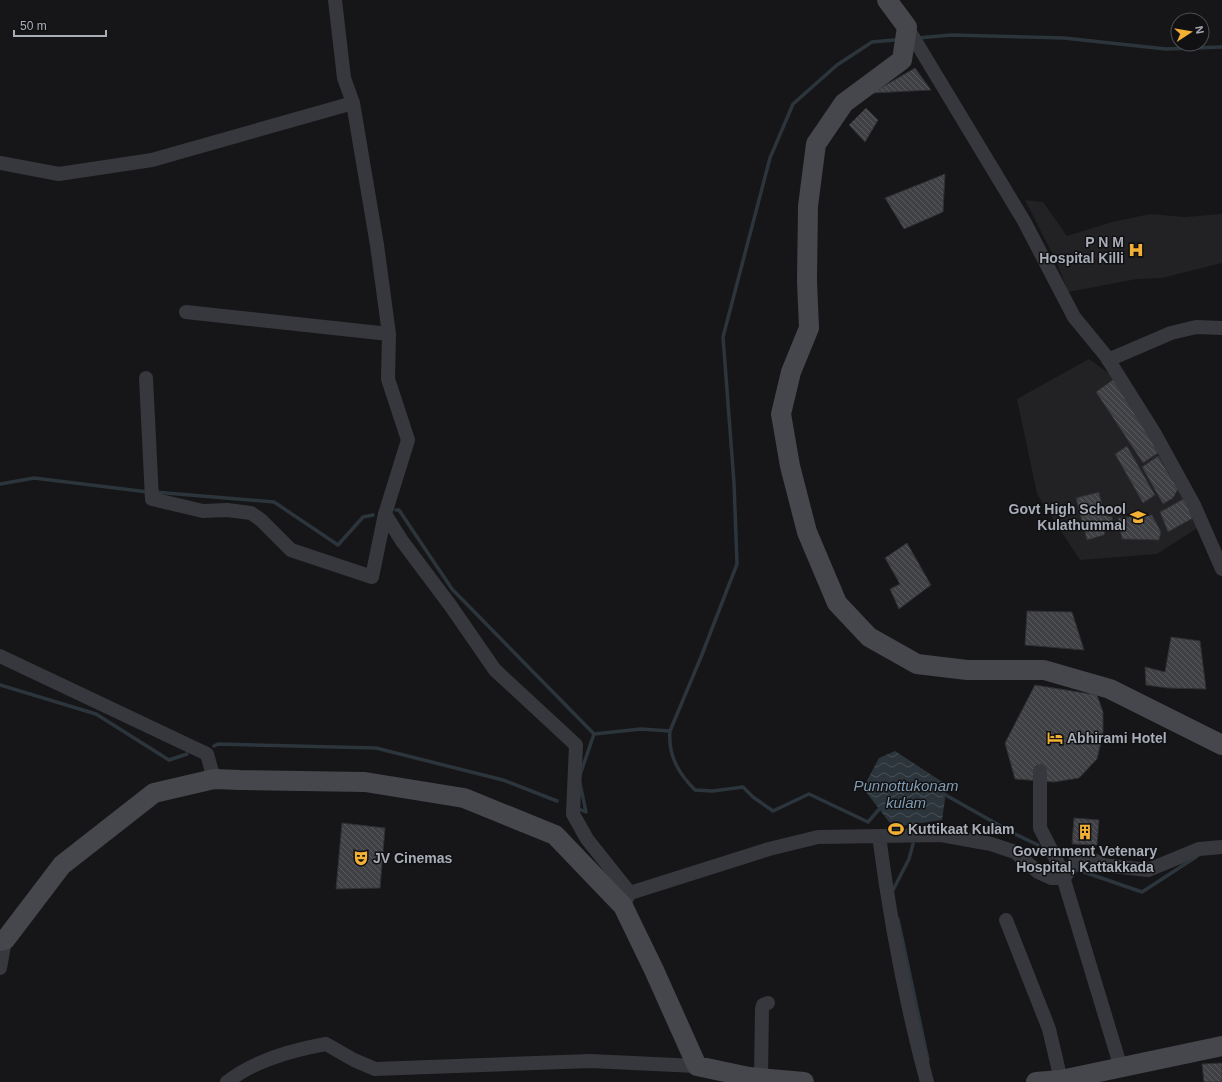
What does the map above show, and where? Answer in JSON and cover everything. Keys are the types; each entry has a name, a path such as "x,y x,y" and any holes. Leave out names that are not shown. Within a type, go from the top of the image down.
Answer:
{"main road":[{"path":"887,0 907,27 902,60 844,103 816,144 808,206 807,281 809,328 791,372 781,414 790,466 807,532 836,603 869,637 917,664 967,670 1044,670 1110,688 1222,745"},
{"path":"2,941 62,864 154,793 214,779 365,782 464,798 555,835 626,900 654,970 697,1066 721,1077 760,1078 804,1082"},
{"path":"1036,1082 1061,1080 1222,1046"}],"street":[{"path":"146,378 152,499 203,511 226,510 251,513 261,520 291,550 372,577 385,514 408,440 388,379 389,334 377,245 353,103 344,78 335,0"},
{"path":"907,27 1024,221 1074,317 1108,360 1154,434 1194,505 1222,569"},
{"path":"0,163 59,174 152,160 353,103"},
{"path":"186,312 389,334"},
{"path":"1108,360 1171,333 1196,327 1222,328"},
{"path":"385,514 402,541 450,605 495,670 576,745 573,814 626,900 769,849 818,836 879,836 897,834 941,835 991,844 1015,852 1038,872 1051,878 1064,878"},
{"path":"0,656 183,741 207,754 214,779"},
{"path":"1040,771 1040,828 1064,878 1121,1068"},
{"path":"879,836 887,900 914,1034 927,1082"},
{"path":"1064,878 1078,857 1086,856 1102,865 1148,870 1199,850 1222,848"},
{"path":"1006,920 1049,1029 1061,1080"},
{"path":"0,968 2,941"},
{"path":"760,1078 762,1009 763,1005 768,1003"},
{"path":"227,1082 265,1060 304,1048 326,1044 354,1060 375,1069 590,1061 697,1066"}],"shaded area":[{"name":"P N M Hospital Killi","path":"1025,200 1043,202 1067,236 1112,222 1150,214 1185,217 1222,214 1222,263 1162,278 1137,279 1068,292 1057,263"},
{"path":"1089,359 1111,375 1134,405 1199,527 1157,554 1080,560 1037,494 1017,399"}],"water":[{"name":"Punnottukonam kulam","path":"895,751 947,785 942,820 893,827 863,788 879,758"}],"building":[{"path":"915,68 931,90 872,93"},
{"path":"866,108 878,120 865,142 849,125"},
{"path":"945,174 943,212 904,229 885,198"},
{"path":"1114,379 1161,451 1143,463 1096,392"},
{"path":"1127,446 1155,495 1143,503 1115,454"},
{"path":"1158,456 1178,489 1173,498 1163,504 1142,467"},
{"path":"1099,492 1104,515 1112,517 1114,529 1105,531 1104,535 1087,540 1076,498"},
{"path":"1185,498 1193,518 1168,532 1160,512"},
{"path":"1152,515 1161,532 1159,540 1122,539 1118,518"},
{"path":"907,543 931,585 899,609 890,589 900,584 885,558"},
{"path":"1027,611 1072,612 1084,650 1025,645"},
{"path":"1171,637 1200,641 1206,689 1168,688 1146,685 1145,667 1165,672"},
{"name":"Abhirami Hotel","path":"1035,685 1097,695 1103,712 1103,733 1097,759 1079,778 1054,782 1015,779 1005,743"},
{"name":"Government Vetenary Hospital, Kattakkada","path":"1074,818 1099,820 1097,845 1072,844"},
{"name":"JV Cinemas","path":"342,823 385,828 380,888 336,889"},
{"path":"1222,1063 1222,1082 1204,1082 1202,1064"}],"waterway":[{"path":"918,38 951,35 1064,38 1166,49 1222,47"},
{"path":"670,731 701,657 737,564 734,483 723,337 770,158 793,104 837,65 872,42 894,40"},
{"path":"0,484 34,478 148,492"},
{"path":"154,492 274,502 338,545 363,517 373,515"},
{"path":"396,510 399,510 452,589 594,734 641,729 670,731 671,748 675,763 689,784 695,790 713,791 743,787 753,797 773,811 809,794 868,822 881,807"},
{"path":"0,685 96,714 169,760 187,754"},
{"path":"580,775 594,734"},
{"path":"214,746 218,744 376,748 503,780 557,801"},
{"path":"579,809 586,812 580,783"},
{"path":"942,793 1013,833 1038,845"},
{"path":"892,892 909,859 913,844"},
{"path":"1078,870 1142,892 1196,857"},
{"path":"898,919 928,1060"}],"place":[{"name":"P N M Hospital Killi","path":"1136,250"},
{"name":"Govt High School Kulathummal","path":"1138,517"},
{"name":"Abhirami Hotel","path":"1055,738"},
{"name":"Kuttikaat Kulam","path":"896,829"},
{"name":"Government Vetenary Hospital, Kattakkada","path":"1085,832"},
{"name":"JV Cinemas","path":"361,858"}]}
